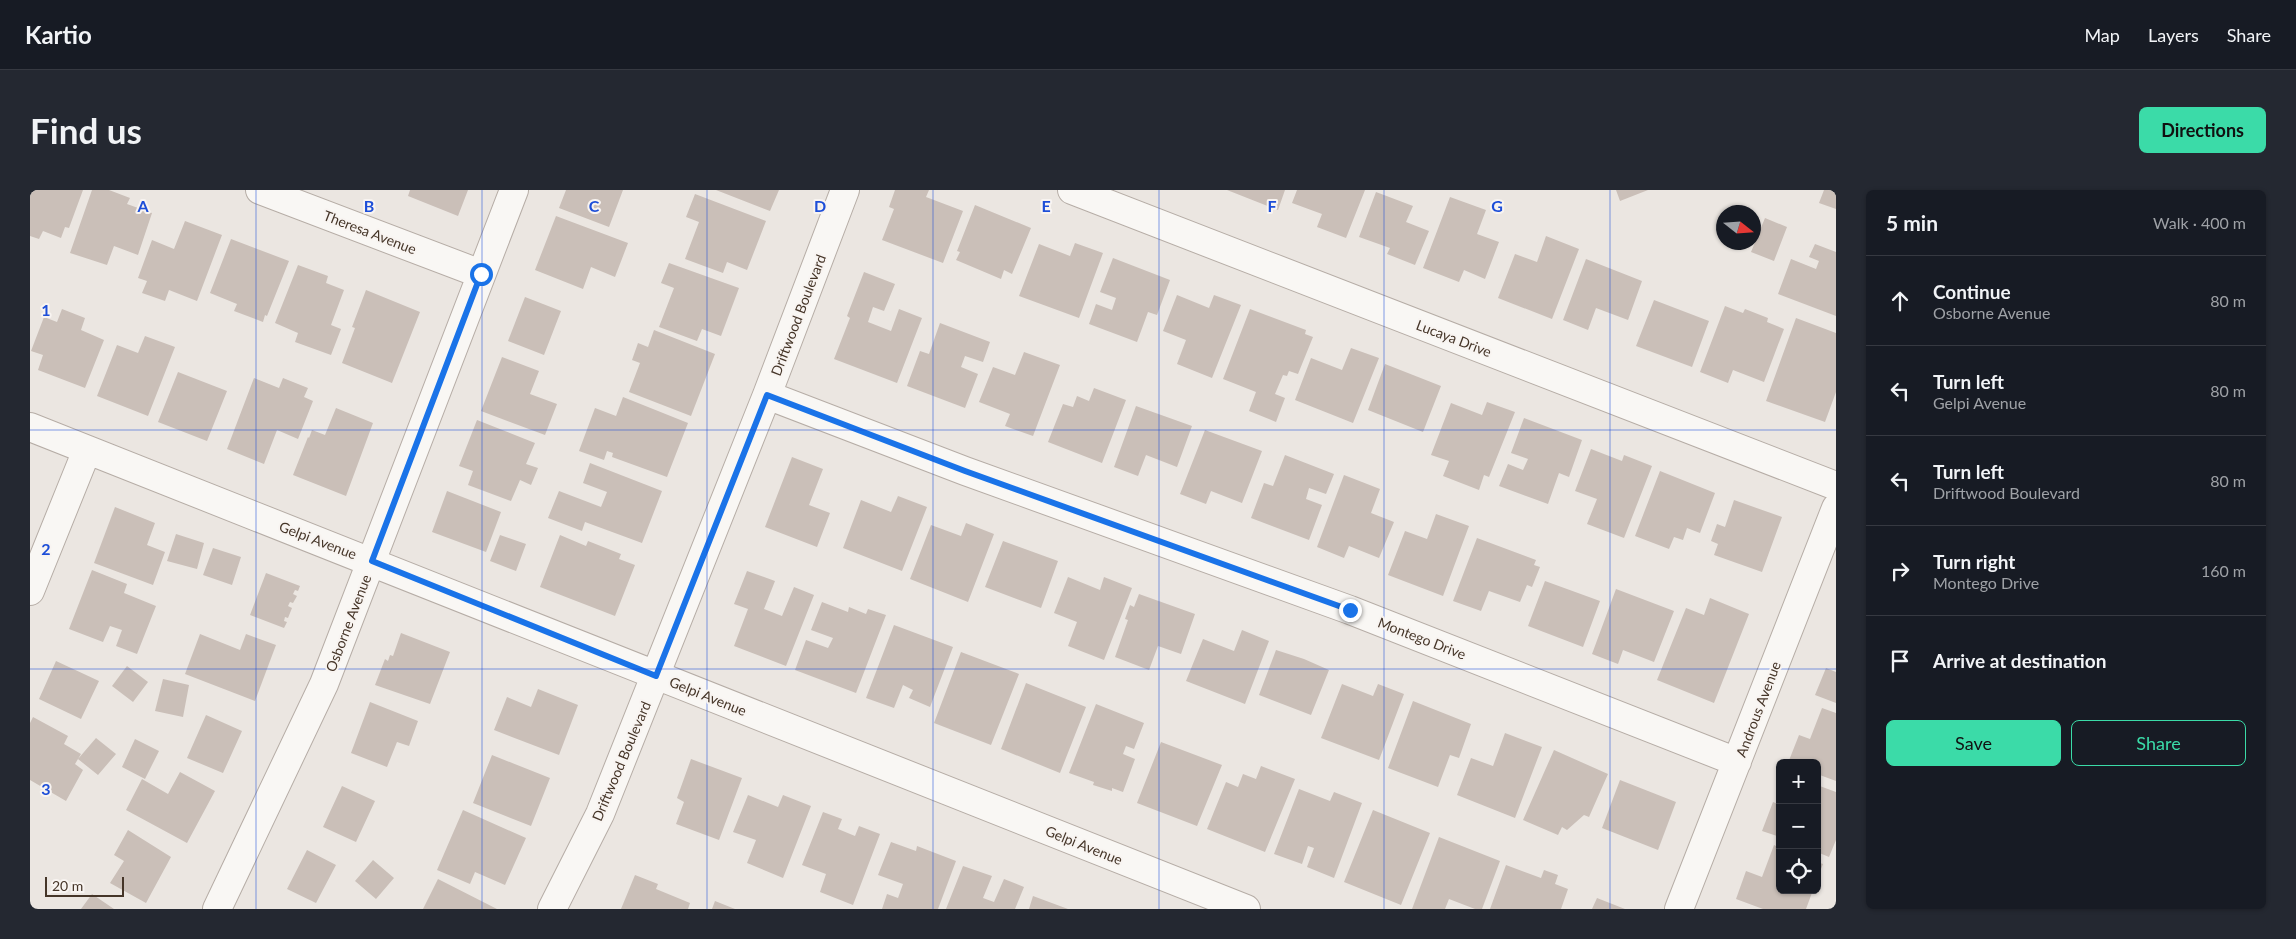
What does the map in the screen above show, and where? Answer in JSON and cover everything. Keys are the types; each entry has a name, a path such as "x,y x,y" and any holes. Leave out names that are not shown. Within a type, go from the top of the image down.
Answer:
{"street":[{"name":"Theresa Avenue","path":"260,190 481,274"},
{"name":"Osborne Avenue","path":"217,909 324,684 514,190"},
{"name":"Driftwood Boulevard","path":"552,909 600,814 767,395 845,190"},
{"name":"Lucaya Drive","path":"1072,190 1836,486"},
{"name":"Montego Drive","path":"767,395 965,471 1350,610 1737,762"},
{"name":"Gelpi Avenue","path":"30,427 372,561 1237,907"},
{"path":"30,591 86,450"},
{"name":"Androus Avenue","path":"1679,909 1836,508"}],"building":[{"path":"30,190 83,190 69,228 65,227 61,238 43,231 39,239 30,236"},
{"path":"92,190 109,190 130,198 127,204 152,213 138,255 114,246 107,265 70,253"},
{"path":"410,190 468,190 458,216 408,196"},
{"path":"566,190 623,190 609,227 559,208"},
{"path":"716,190 779,190 770,211"},
{"path":"895,190 929,190 926,197 963,211 943,263 882,240 894,209 889,207"},
{"path":"1227,190 1285,190 1278,210"},
{"path":"1297,190 1365,190 1346,238 1317,227 1322,214 1292,203"},
{"path":"1616,190 1648,190 1620,201"},
{"path":"1824,190 1836,190 1836,209 1819,203"},
{"path":"1376,192 1413,206 1406,222 1429,231 1415,265 1387,254 1390,248 1359,237"},
{"path":"695,194 766,221 747,270 727,262 723,273 685,259 699,222 686,217"},
{"path":"1450,197 1486,210 1477,234 1499,242 1485,279 1464,270 1459,282 1423,268"},
{"path":"975,205 1031,228 1012,274 1004,270 1001,279 956,260 960,252 957,251"},
{"path":"556,216 628,243 615,277 591,267 583,289 535,270"},
{"path":"1765,218 1787,227 1774,261 1751,252 1752,250 1761,250 1761,228"},
{"path":"185,221 222,235 197,301 169,290 165,301 142,293 147,281 138,278 152,240 174,249"},
{"path":"1546,236 1579,249 1552,319 1498,298 1515,254 1537,262"},
{"path":"231,239 289,261 263,322 234,311 237,304 210,293"},
{"path":"1075,243 1103,253 1079,318 1019,296 1039,244 1070,256"},
{"path":"1815,244 1836,252 1836,316 1778,294 1791,259 1816,269 1819,261 1809,257"},
{"path":"1113,258 1170,280 1157,315 1148,312 1137,342 1089,324 1096,304 1112,310 1116,298 1100,292"},
{"path":"1586,259 1642,281 1628,320 1596,308 1588,330 1563,320"},
{"path":"669,263 739,288 721,336 702,329 697,341 659,327 674,288 661,283"},
{"path":"298,265 328,276 326,283 344,290 331,325 341,329 331,355 295,342 298,333 275,323"},
{"path":"864,272 895,284 884,311 873,307 868,322 891,331 899,309 922,318 897,383 834,359 850,318 847,316"},
{"path":"366,290 420,312 392,383 342,363 355,328 352,327"},
{"path":"1177,295 1209,308 1214,295 1241,305 1212,378 1177,364 1186,340 1163,331"},
{"path":"525,297 561,311 544,355 508,341"},
{"path":"1654,300 1709,321 1692,367 1636,346"},
{"path":"1725,306 1743,313 1745,309 1768,318 1767,322 1784,329 1764,382 1733,370 1728,383 1700,372"},
{"path":"62,309 85,318 81,330 104,340 85,388 38,370 43,355 31,351 44,317 57,322"},
{"path":"1250,309 1306,330 1305,334 1313,337 1298,374 1289,371 1287,376 1283,375 1275,394 1285,398 1276,422 1249,411 1256,392 1223,379"},
{"path":"1796,318 1836,333 1836,392 1825,422 1766,401"},
{"path":"940,323 990,342 983,362 965,356 961,367 978,374 965,408 907,386 920,351 929,354"},
{"path":"654,330 715,354 691,416 629,392 640,363 632,360 638,343 648,347"},
{"path":"145,336 175,347 148,416 97,396 117,345 138,353"},
{"path":"1351,348 1379,358 1353,423 1295,400 1311,358 1342,370"},
{"path":"1024,352 1060,365 1033,436 1005,426 1010,414 979,402 993,367 1015,375"},
{"path":"502,357 539,371 530,394 557,404 545,435 481,411"},
{"path":"1385,364 1441,386 1423,432 1368,410"},
{"path":"178,372 227,391 207,441 158,422"},
{"path":"254,378 279,388 283,378 308,388 304,397 313,401 298,439 277,430 264,464 227,449"},
{"path":"1094,388 1126,400 1102,463 1048,442 1063,404 1073,407 1077,396 1089,401"},
{"path":"623,397 688,423 667,477 612,457 613,453 607,451 604,460 579,451 595,408 616,416"},
{"path":"1487,402 1515,412 1489,477 1484,475 1479,490 1443,476 1449,461 1431,455 1451,403 1482,415"},
{"path":"1136,406 1192,426 1177,467 1146,455 1138,476 1114,467"},
{"path":"336,408 373,423 346,496 293,475 312,430 325,435"},
{"path":"1524,418 1582,440 1569,477 1559,473 1548,504 1499,486 1508,464 1523,470 1528,459 1511,453"},
{"path":"477,420 535,443 526,464 538,468 531,485 520,480 511,501 468,485 473,471 459,466"},
{"path":"1205,430 1262,451 1242,503 1211,491 1206,504 1180,494"},
{"path":"1591,449 1622,461 1624,455 1652,466 1624,538 1587,524 1597,499 1575,491"},
{"path":"1285,455 1334,474 1326,494 1309,488 1306,499 1322,505 1309,540 1251,518 1264,483 1273,486"},
{"path":"792,457 823,469 809,505 830,513 817,547 765,527"},
{"path":"590,463 662,491 642,543 585,522 582,531 548,518 559,491 601,507 607,492 583,483"},
{"path":"1660,471 1715,493 1700,533 1687,528 1683,540 1674,537 1669,549 1635,536"},
{"path":"1344,475 1380,489 1371,513 1394,522 1379,558 1349,546 1344,558 1317,547"},
{"path":"447,491 501,512 486,552 432,532"},
{"path":"898,496 927,507 902,571 843,548 861,500 891,512"},
{"path":"1734,500 1782,517 1762,572 1714,555 1718,544 1711,541 1717,524 1725,527"},
{"path":"115,507 155,523 147,545 165,552 153,585 94,563"},
{"path":"1436,514 1469,526 1443,596 1388,575 1405,531 1427,539"},
{"path":"966,523 994,534 968,602 910,579 931,525 961,536"},
{"path":"176,534 204,543 197,569 167,561"},
{"path":"500,535 526,544 516,571 490,561"},
{"path":"560,535 586,546 588,541 621,554 619,559 635,565 615,616 540,587"},
{"path":"1477,538 1536,560 1534,565 1540,567 1532,587 1527,585 1520,602 1489,591 1481,611 1453,601"},
{"path":"1003,541 1058,561 1041,608 985,587"},
{"path":"213,548 241,557 232,585 203,575"},
{"path":"92,570 127,584 124,593 156,606 137,654 116,646 122,630 110,626 103,642 69,629"},
{"path":"747,571 775,581 764,609 782,616 794,587 814,595 786,666 734,646 748,609 734,604"},
{"path":"266,573 300,586 298,591 295,590 293,594 297,596 293,603 290,602 288,606 292,608 288,618 285,617 284,621 287,622 284,628 250,615"},
{"path":"1068,577 1100,590 1104,577 1132,588 1104,660 1068,646 1077,622 1054,613"},
{"path":"1545,581 1600,601 1583,647 1528,626"},
{"path":"1616,589 1674,611 1654,662 1623,650 1618,664 1592,654"},
{"path":"1139,594 1195,614 1181,654 1158,646 1149,670 1115,657 1128,620 1125,619 1130,605 1134,607"},
{"path":"1710,598 1749,614 1714,703 1657,680 1686,608 1704,615"},
{"path":"822,602 848,612 849,607 866,614 868,609 886,615 856,693 795,670 806,640 828,648 833,638 811,630"},
{"path":"894,625 953,647 930,707 909,698 913,690 903,685 894,708 866,698"},
{"path":"1242,630 1269,641 1245,704 1186,681 1203,639 1234,651"},
{"path":"401,633 450,652 430,704 375,685 385,659 388,661 390,655 393,656"},
{"path":"200,634 240,650 246,634 276,645 255,701 185,674"},
{"path":"1276,650 1329,670 1311,715 1259,695"},
{"path":"961,652 1019,674 991,745 934,723"},
{"path":"56,661 99,681 81,719 39,699"},
{"path":"127,666 148,682 133,702 112,686"},
{"path":"1826,668 1836,672 1836,703 1815,695"},
{"path":"163,679 189,685 183,717 155,711"},
{"path":"1026,683 1086,707 1060,773 1001,749"},
{"path":"1342,684 1373,696 1378,684 1404,694 1379,760 1321,738"},
{"path":"538,689 578,705 559,755 494,730 507,697 531,707"},
{"path":"1413,701 1471,724 1459,758 1450,755 1438,787 1388,768"},
{"path":"370,702 418,721 409,746 397,742 387,767 351,753"},
{"path":"1096,704 1144,723 1134,749 1126,746 1123,754 1135,759 1123,792 1112,788 1112,791 1093,785 1094,782 1069,773"},
{"path":"1822,708 1836,713 1836,781 1821,775 1821,759 1790,759 1799,735 1810,739"},
{"path":"206,715 242,731 223,773 187,758"},
{"path":"33,717 68,736 64,744 81,754 75,764 83,770 66,801 30,780 30,723"},
{"path":"1505,733 1542,747 1515,818 1457,795 1471,758 1493,766"},
{"path":"96,738 116,754 98,775 78,759"},
{"path":"135,739 159,751 145,779 122,767"},
{"path":"1161,742 1222,765 1197,826 1137,803"},
{"path":"1554,750 1608,774 1589,817 1584,815 1567,830 1562,827 1558,835 1523,820"},
{"path":"492,755 550,778 531,826 473,803"},
{"path":"691,759 742,778 719,840 676,824 684,802 677,798"},
{"path":"1261,766 1295,779 1265,852 1207,829 1226,782 1238,787 1243,774 1256,779"},
{"path":"180,772 215,791 187,843 126,810 142,779 168,794"},
{"path":"1620,780 1676,802 1658,850 1602,828"},
{"path":"342,786 375,801 356,842 323,827"},
{"path":"1821,786 1836,792 1836,840 1829,857 1821,854"},
{"path":"1299,789 1330,801 1334,792 1362,803 1334,878 1307,867 1314,848 1308,846 1302,864 1274,854"},
{"path":"748,795 778,807 783,795 811,806 783,878 747,863 756,840 733,832"},
{"path":"1773,802 1776,803 1776,836 1762,831"},
{"path":"463,810 526,838 505,885 475,872 470,884 437,870"},
{"path":"1373,810 1430,833 1401,905 1344,882"},
{"path":"823,812 842,819 838,829 855,836 859,826 880,834 853,905 820,892 826,874 802,865"},
{"path":"128,830 171,857 146,903 110,883 124,861 114,855"},
{"path":"1439,837 1500,861 1482,909 1475,909 1449,899 1445,909 1412,909"},
{"path":"891,842 916,851 917,846 956,861 938,909 882,909 887,894 898,898 903,884 878,875"},
{"path":"1774,845 1776,846 1776,894 1812,894 1806,909 1763,909 1736,899 1746,871 1762,877"},
{"path":"307,850 336,865 316,903 287,889"},
{"path":"373,860 394,878 376,899 355,881"},
{"path":"1506,865 1541,878 1544,870 1558,875 1555,884 1568,889 1561,909 1490,909"},
{"path":"963,866 992,876 983,898 994,902 1004,879 1024,887 1015,909 946,909"},
{"path":"635,875 658,884 656,889 690,903 688,909 621,909"},
{"path":"438,879 497,909 423,909"},
{"path":"92,894 114,909 81,909"},
{"path":"1033,896 1068,909 1029,909"},
{"path":"1597,898 1625,909 1592,909"},
{"path":"715,901 735,909 712,909"}],"route":[{"path":"481,274 372,561 656,676 767,395 965,471 1350,610"}]}
